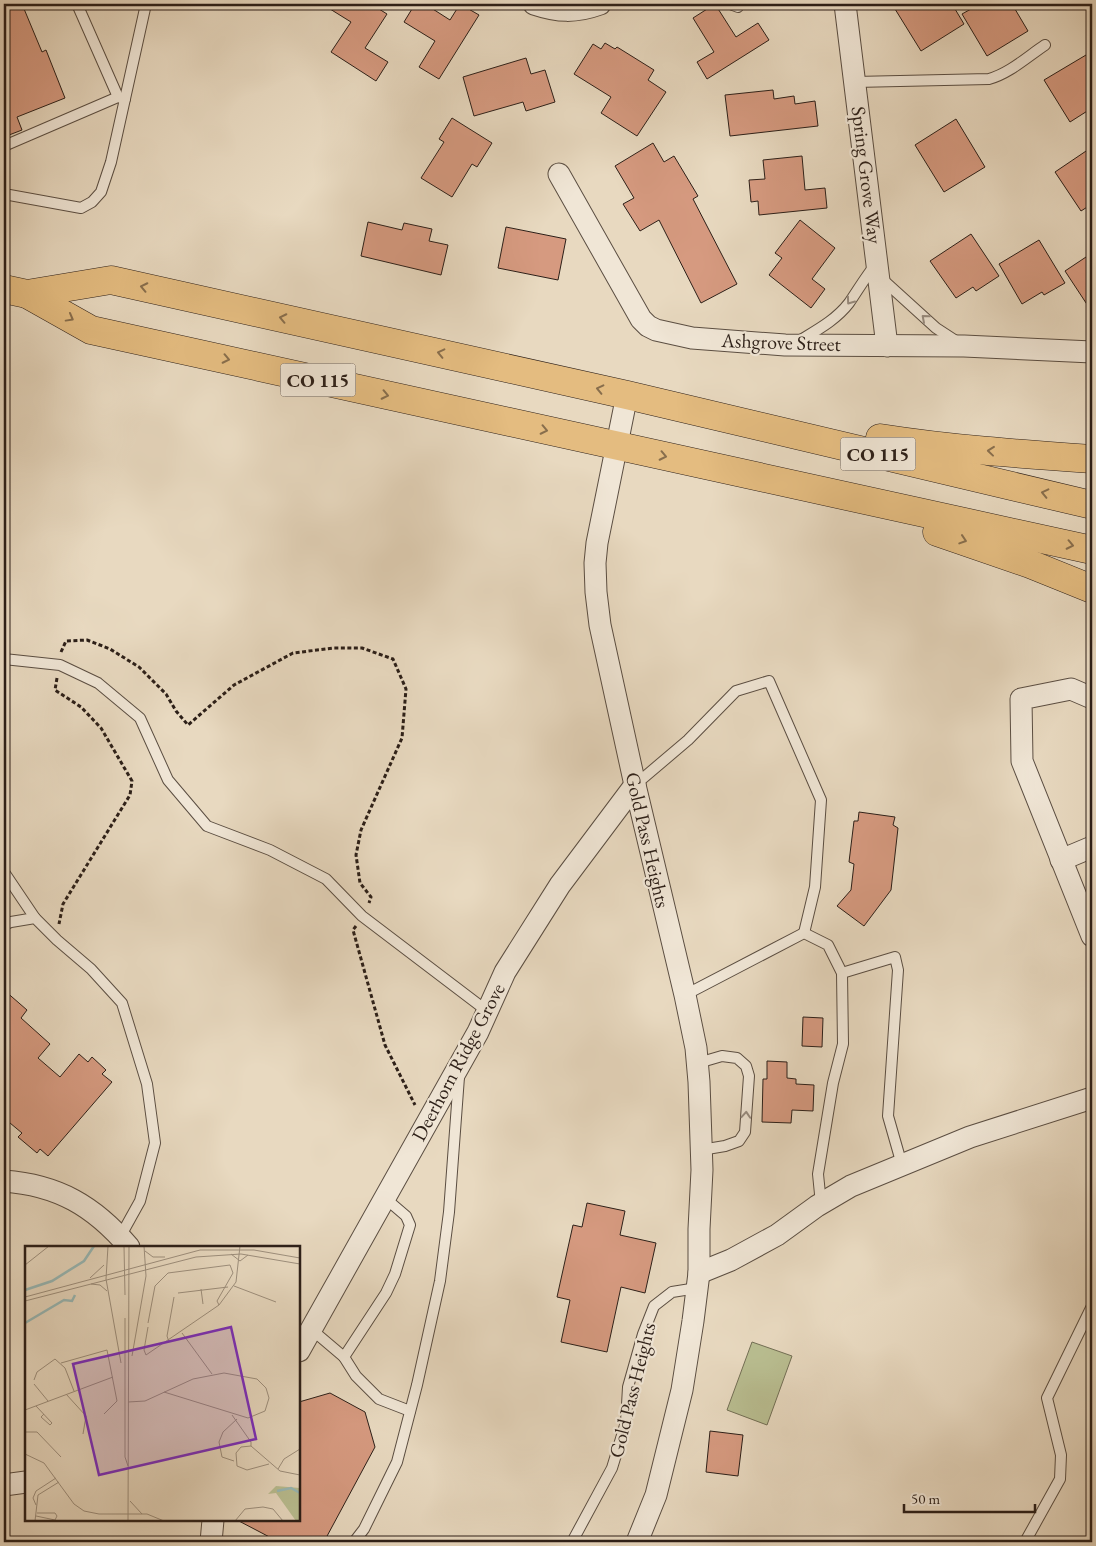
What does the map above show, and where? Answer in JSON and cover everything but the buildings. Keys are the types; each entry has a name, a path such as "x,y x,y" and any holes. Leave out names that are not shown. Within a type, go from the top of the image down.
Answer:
{"highway":[{"name":"CO 115","path":"16,292 111,280 627,395 1092,505"},
{"name":"CO 115","path":"16,292 91,330 1092,550"},
{"path":"664,404 921,444 1038,456 1092,459"},
{"path":"783,482 972,543 1092,589"}],"street":[{"path":"534,4 559,11 584,9 600,4"},
{"name":"Spring Grove Way","path":"845,4 887,346"},
{"name":"Ashgrove Street","path":"559,174 641,319 648,326 656,330 692,338 793,345 964,346 1092,352"},
{"name":"Gold Pass Heights","path":"627,395 596,543 596,592 600,625 635,785 696,1048 702,1170 698,1281 682,1390 656,1495 637,1542"},
{"path":"1092,698 1071,689 1021,699 1022,761 1092,936"},
{"name":"Deerhorn Ridge Grove","path":"300,1349 478,1032 505,972 560,885 635,785"},
{"path":"1061,860 1092,847"},
{"path":"698,1281 731,1260 777,1235 821,1204 851,1186 970,1137 1092,1098"},
{"path":"4,1181 22,1182 49,1188 67,1196 102,1220 125,1242"},
{"path":"4,1485 25,1482"}],"lane":[{"path":"77,4 122,98"},
{"path":"4,194 81,208 92,202 101,192 112,162 122,98 146,4"},
{"path":"855,82 989,79 1007,71 1045,45"},
{"path":"4,146 122,98"},
{"path":"793,345 826,325 838,315 849,303 862,282 879,269 936,328 964,346"},
{"path":"4,660 60,665 98,683 140,718 168,780 207,826 270,850 326,879 362,916 487,1011"},
{"path":"635,785 688,740 736,691 769,681 821,800 815,887 804,933 685,995"},
{"path":"4,872 35,918 122,1003 147,1084 155,1143 140,1201 125,1242"},
{"path":"4,925 35,918"},
{"path":"804,933 828,945 842,973 843,1044 833,1083 818,1174 821,1204"},
{"path":"842,973 895,957 898,970 888,1116 902,1165"},
{"path":"698,1063 722,1056 737,1058 746,1066 749,1076 745,1132 739,1141 725,1146 701,1150"},
{"path":"354,1542 364,1529 397,1462 440,1281 449,1212 460,1064"},
{"path":"344,1357 386,1293 396,1274 410,1225 406,1216 385,1198"},
{"name":"Gold Pass Heights","path":"572,1542 612,1468 626,1422 628,1387 643,1334 654,1306 672,1292 698,1281"},
{"path":"1026,1542 1060,1479 1061,1455 1047,1398 1092,1306"},
{"path":"311,1329 344,1357 356,1376 379,1399 410,1411"},
{"path":"203,1542 212,1528"}],"path":[{"path":"57,940 63,904 130,795 132,781 101,728 81,707 54,690 60,665 61,650 66,642 86,640 110,649 139,667 166,694 176,711 188,725 234,685 293,653 334,648 362,648 393,659 406,689 402,738 361,830 356,855 360,883 371,897 369,905 353,930 385,1045 425,1126"}],"green space":[{"path":"752,1342 792,1356 767,1425 727,1410"}]}
